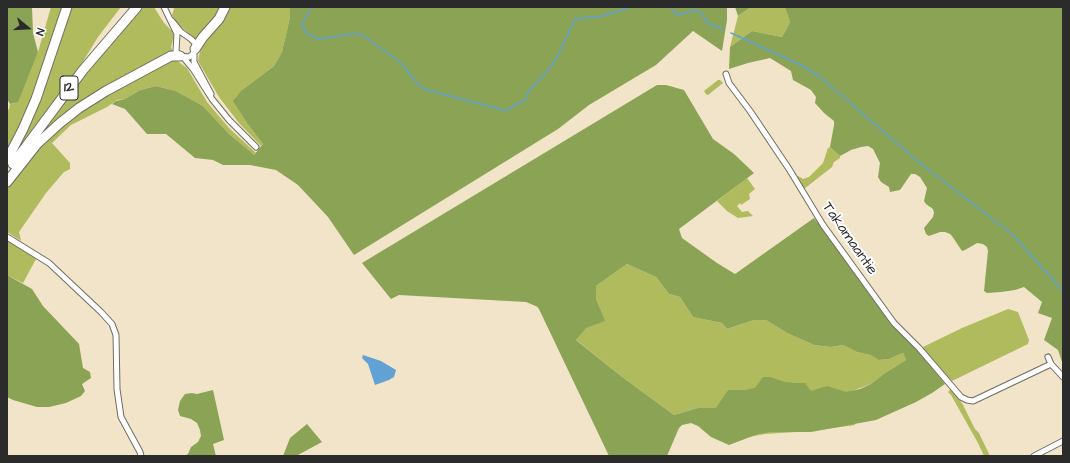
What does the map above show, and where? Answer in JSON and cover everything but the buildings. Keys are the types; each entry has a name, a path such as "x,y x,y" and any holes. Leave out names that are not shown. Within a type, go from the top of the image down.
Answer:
{"highway":[{"path":"7,160 26,124 36,99 67,7"},
{"name":"12","path":"7,173 83,70 137,7"},
{"path":"195,51 200,41 218,19 225,7"},
{"path":"7,182 37,144 79,108 106,91 171,56 182,56"}],"street":[{"path":"164,7 172,21 181,32 193,41 195,51 194,62 218,107"},
{"path":"172,21 177,37 176,51 189,63 218,107 256,147"},
{"path":"182,56 189,57 195,51"},
{"name":"Takamaantie","path":"726,74 729,83 750,111 789,169 823,225 894,323 919,348 961,397 973,401 1051,364"},
{"path":"7,237 49,263 112,324 116,335 117,389 121,417 141,456"},
{"path":"1048,357 1051,364 1063,377"},
{"path":"1034,456 1063,441"}],"green space":[{"path":"7,7 32,7 33,33 38,52 18,102 10,104 7,99"},
{"path":"51,7 63,7 35,91 7,153 7,111 10,104 15,103 38,52"},
{"path":"70,7 121,7 98,37 79,68 17,150"},
{"path":"143,7 154,7 164,23 172,31 174,36 171,47 173,52 147,65 34,143 68,95"},
{"path":"173,7 222,7 217,17 196,40 176,22 172,15 174,9"},
{"path":"229,7 290,7 290,17 282,52 274,66 242,90 248,123 263,144 261,146 239,123 219,97 198,61 204,40"},
{"path":"290,7 727,7 727,20 722,51 693,31 656,65 589,105 558,129 354,255 328,217 298,185 276,170 250,165 223,165 213,160 195,158 166,134 147,134 125,109 112,104 116,101 125,99 140,90 156,86 176,91 203,106 229,134 254,155 263,144 233,101 242,90 274,66 282,52 290,17"},
{"path":"735,7 751,7 738,16"},
{"path":"751,7 787,7 785,8 790,22 782,37 752,31 730,47 738,16"},
{"path":"1063,7 1063,365 1058,350 1044,340 1052,318 1038,313 1042,302 1024,287 1001,292 987,293 984,291 988,251 987,247 983,244 977,243 962,251 950,234 940,232 929,236 926,234 924,228 933,217 934,213 933,209 924,201 927,188 920,177 915,174 911,174 900,190 890,192 889,187 881,182 878,177 880,163 873,149 868,146 861,147 840,156 830,147 834,121 815,103 816,97 811,90 793,80 791,71 770,58 729,69 730,47 752,31 782,37 790,22 785,8"},
{"path":"176,60 187,68 207,102 229,128 256,153 253,155 229,134 203,106 176,91 156,86 140,90 125,99 117,100 107,107 71,125 52,143 70,163 70,169 64,172 46,193 19,232 21,241 7,232 7,188 30,157 71,118 109,95 171,61"},
{"path":"718,80 723,83 708,95 706,94 704,91"},
{"path":"657,85 666,85 684,90 713,139 734,154 754,173 679,229 682,238 735,274 814,218 945,384 916,402 876,420 811,432 771,432 758,434 729,445 711,437 698,426 691,423 682,425 679,428 667,456 609,456 538,307 526,302 399,295 391,299 362,263","holes":["627,264 656,277 669,294 680,297 693,317 722,323 727,329 754,320 766,320 787,333 814,345 831,347 843,345 879,360 889,359 903,353 906,360 871,384 860,389 846,392 827,386 811,391 805,383 785,382 770,377 763,377 755,388 728,390 716,408 698,408 674,415 621,376 576,340 586,328 605,321 596,299 596,286"]},
{"path":"830,147 840,156 840,158 834,162 832,167 804,189 796,177 798,176 803,179 809,177 823,163 828,148"},
{"path":"747,178 755,189 749,194 750,199 741,205 740,203 737,206 742,212 748,211 753,216 738,218 727,211 717,201"},
{"path":"7,240 36,259 23,283 7,275"},
{"path":"627,264 656,277 669,294 680,297 693,317 722,323 727,329 754,320 766,320 787,333 814,345 831,347 843,345 879,360 889,359 903,353 906,360 871,384 852,391 855,425 812,431 765,434 738,439 753,389 728,390 717,408 698,408 674,415 621,376 576,340 582,332 538,308 534,303 600,310 596,299 596,286"},
{"path":"7,275 32,289 43,306 79,344 83,368 90,372 91,378 82,384 85,391 81,396 66,403 49,407 37,407 7,397"},
{"path":"1008,309 1018,312 1029,340 1028,344 952,381 921,348 962,328"},
{"path":"952,388 963,405 975,429 979,433 990,456 984,456 948,392"},
{"path":"213,390 224,440 213,444 216,456 184,456 188,454 191,447 198,442 201,436 197,423 191,419 180,416 178,410 180,401 185,394 197,394"},
{"path":"307,424 322,442 296,456 283,456 290,438"}],"water":[{"path":"363,355 381,361 396,370 394,377 375,385 368,364 362,358"}],"waterway":[{"path":"311,7 304,21 303,27 311,36 318,39 351,34 364,36 402,64 417,83 424,89 507,111 514,105 524,101 529,91 555,61 575,19 603,16 631,7"},
{"path":"670,7 677,15 695,10 700,12 709,24 723,29"},
{"path":"731,33 801,65 820,77 920,163 1012,234 1063,291"}]}
